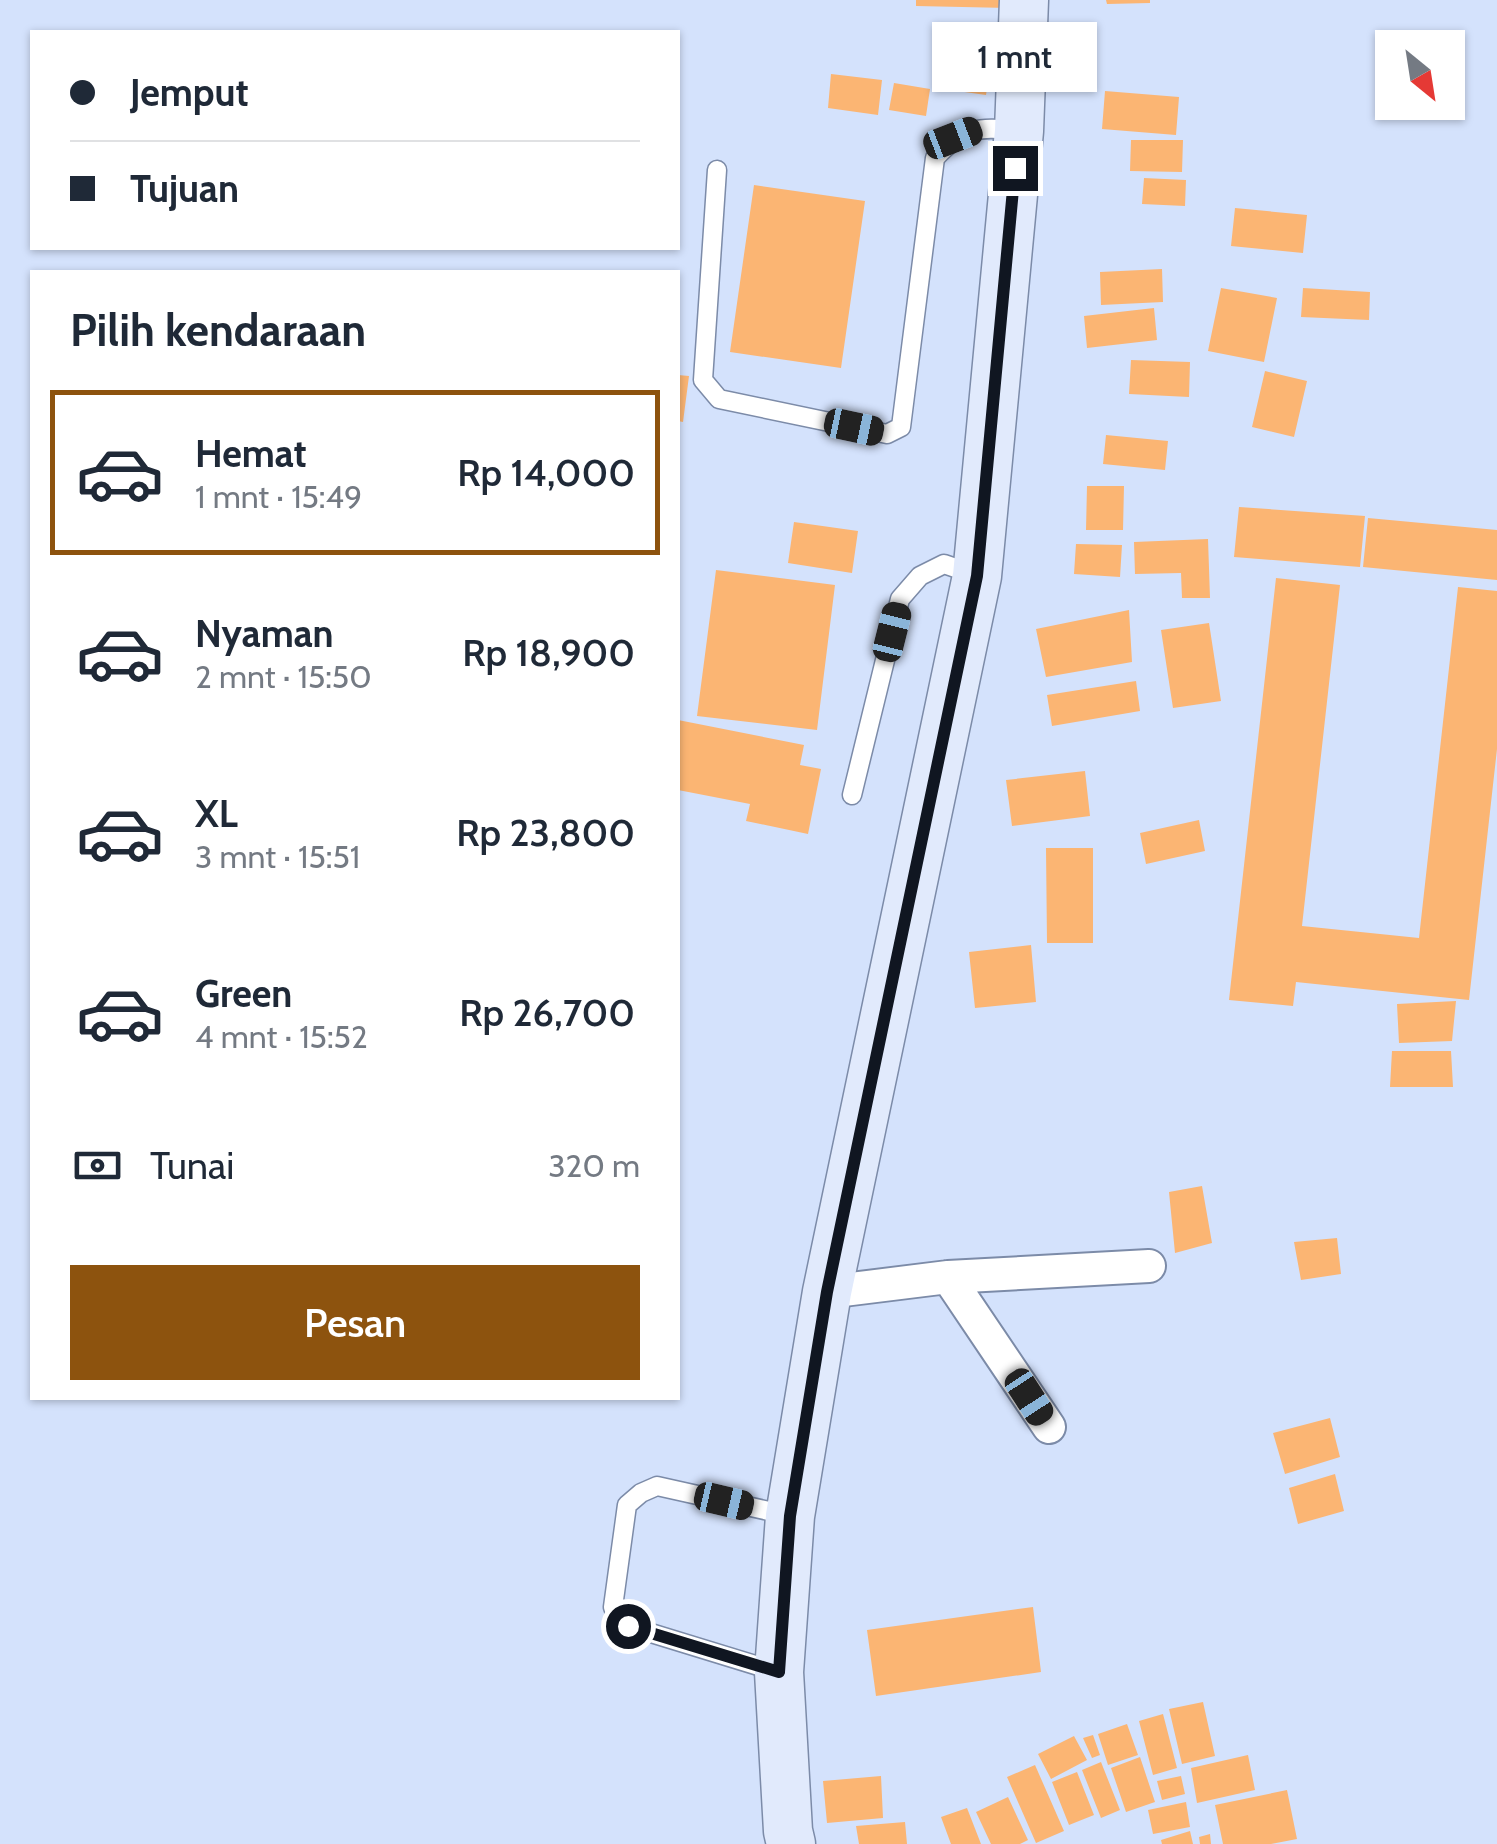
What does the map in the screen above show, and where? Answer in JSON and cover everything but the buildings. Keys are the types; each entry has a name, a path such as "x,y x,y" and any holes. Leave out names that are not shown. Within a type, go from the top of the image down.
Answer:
{"street":[{"path":"792,1844 788,1831 779,1672 790,1516 827,1292 977,576 1019,131 1024,0"},
{"path":"827,1292 948,1276 1148,1266"},
{"path":"948,1276 1049,1427"}],"lane":[{"path":"717,170 704,380 710,390 719,399 888,434 901,427 935,158 953,138 982,127 1019,131"},
{"path":"852,795 900,599 920,576 944,564 977,576"},
{"path":"779,1672 628,1626 618,1620 614,1607 628,1505 641,1493 657,1486 790,1516"}],"route":[{"path":"628,1626 779,1672 790,1516 827,1292 977,576 1015,168"}]}
